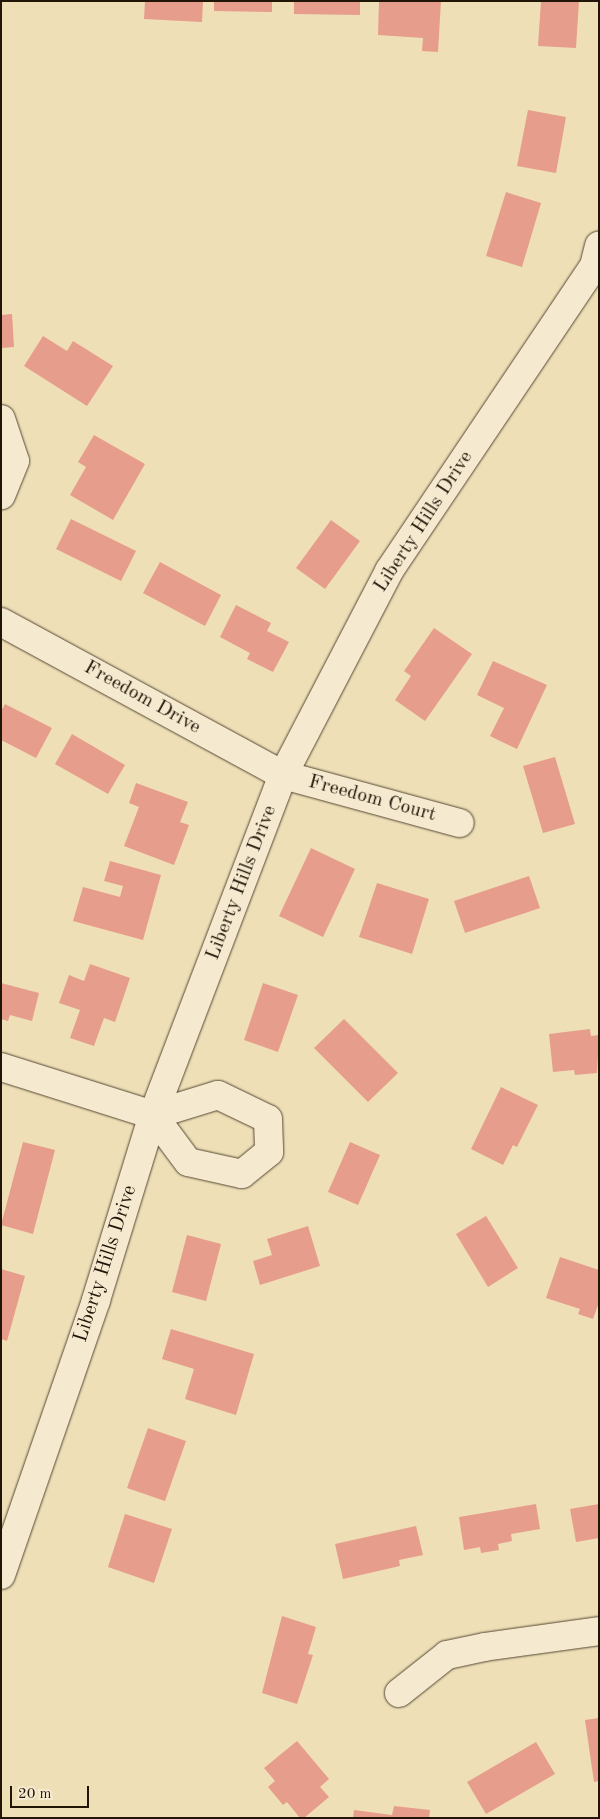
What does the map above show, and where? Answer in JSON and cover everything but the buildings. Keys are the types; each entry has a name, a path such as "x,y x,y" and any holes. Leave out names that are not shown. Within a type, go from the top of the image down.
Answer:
{"street":[{"name":"Liberty Hills Drive","path":"1,1575 96,1300 153,1115 283,775 389,571 594,266 599,246"},
{"path":"1,419 14,461 1,495"},
{"name":"Freedom Drive","path":"1,622 283,775"},
{"name":"Freedom Court","path":"283,775 460,823"},
{"path":"1,1067 153,1115"},
{"path":"400,1693 447,1655 484,1647 599,1631"}]}
